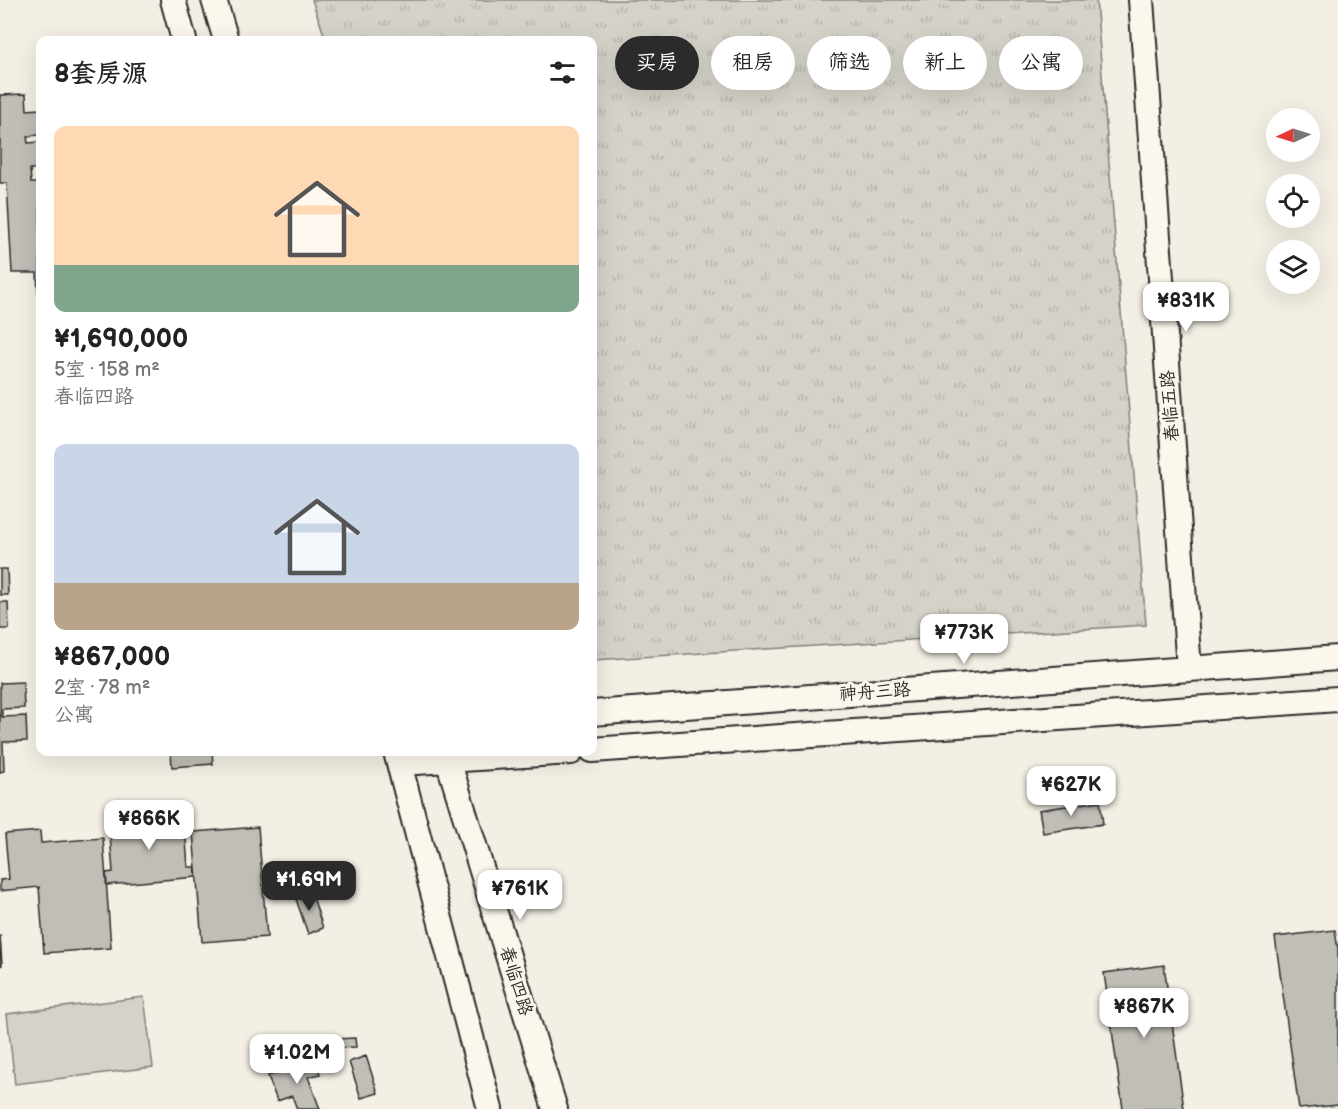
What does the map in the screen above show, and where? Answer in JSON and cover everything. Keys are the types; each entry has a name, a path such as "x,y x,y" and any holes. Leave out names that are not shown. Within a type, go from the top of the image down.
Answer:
{"street":[{"path":"173,0 183,36"},
{"path":"214,0 225,36"},
{"name":"春临五路","path":"1141,0 1189,669"},
{"name":"神舟三路","path":"597,713 1338,658"},
{"path":"597,750 1338,699"},
{"path":"446,756 398,757 490,1109"},
{"name":"春临四路","path":"446,756 555,1109"}],"green space":[{"path":"312,0 1096,0 1146,625 597,660 597,36 325,36"},
{"path":"144,997 153,1067 15,1084 7,1014"}],"building":[{"path":"26,94 27,110 36,109 36,135 27,136 28,143 36,142 36,169 30,169 31,183 36,183 36,273 12,273 7,183 0,183 0,95"},
{"path":"0,569 7,569 8,595 0,595"},
{"path":"0,602 8,602 9,629 0,629"},
{"path":"23,682 24,708 2,709 2,717 26,716 27,741 3,742 4,771 0,772 0,683"},
{"path":"171,756 212,756 213,764 172,767"},
{"path":"1100,801 1103,824 1043,833 1039,810"},
{"path":"184,815 188,867 195,867 196,877 107,885 106,873 113,872 109,822"},
{"path":"258,827 267,937 202,942 193,832"},
{"path":"40,831 41,843 103,838 111,948 44,953 39,887 0,891 0,880 9,879 5,834"},
{"path":"311,891 323,928 308,934 295,896"},
{"path":"1335,930 1338,950 1338,1105 1299,1109 1275,937"},
{"path":"0,935 2,965 0,966"},
{"path":"1164,965 1184,1109 1123,1109 1104,973"},
{"path":"355,1038 356,1047 319,1049 318,1040"},
{"path":"366,1056 378,1093 361,1098 349,1062"},
{"path":"315,1060 320,1074 308,1077 320,1109 297,1109 292,1096 277,1101 268,1076"}]}
